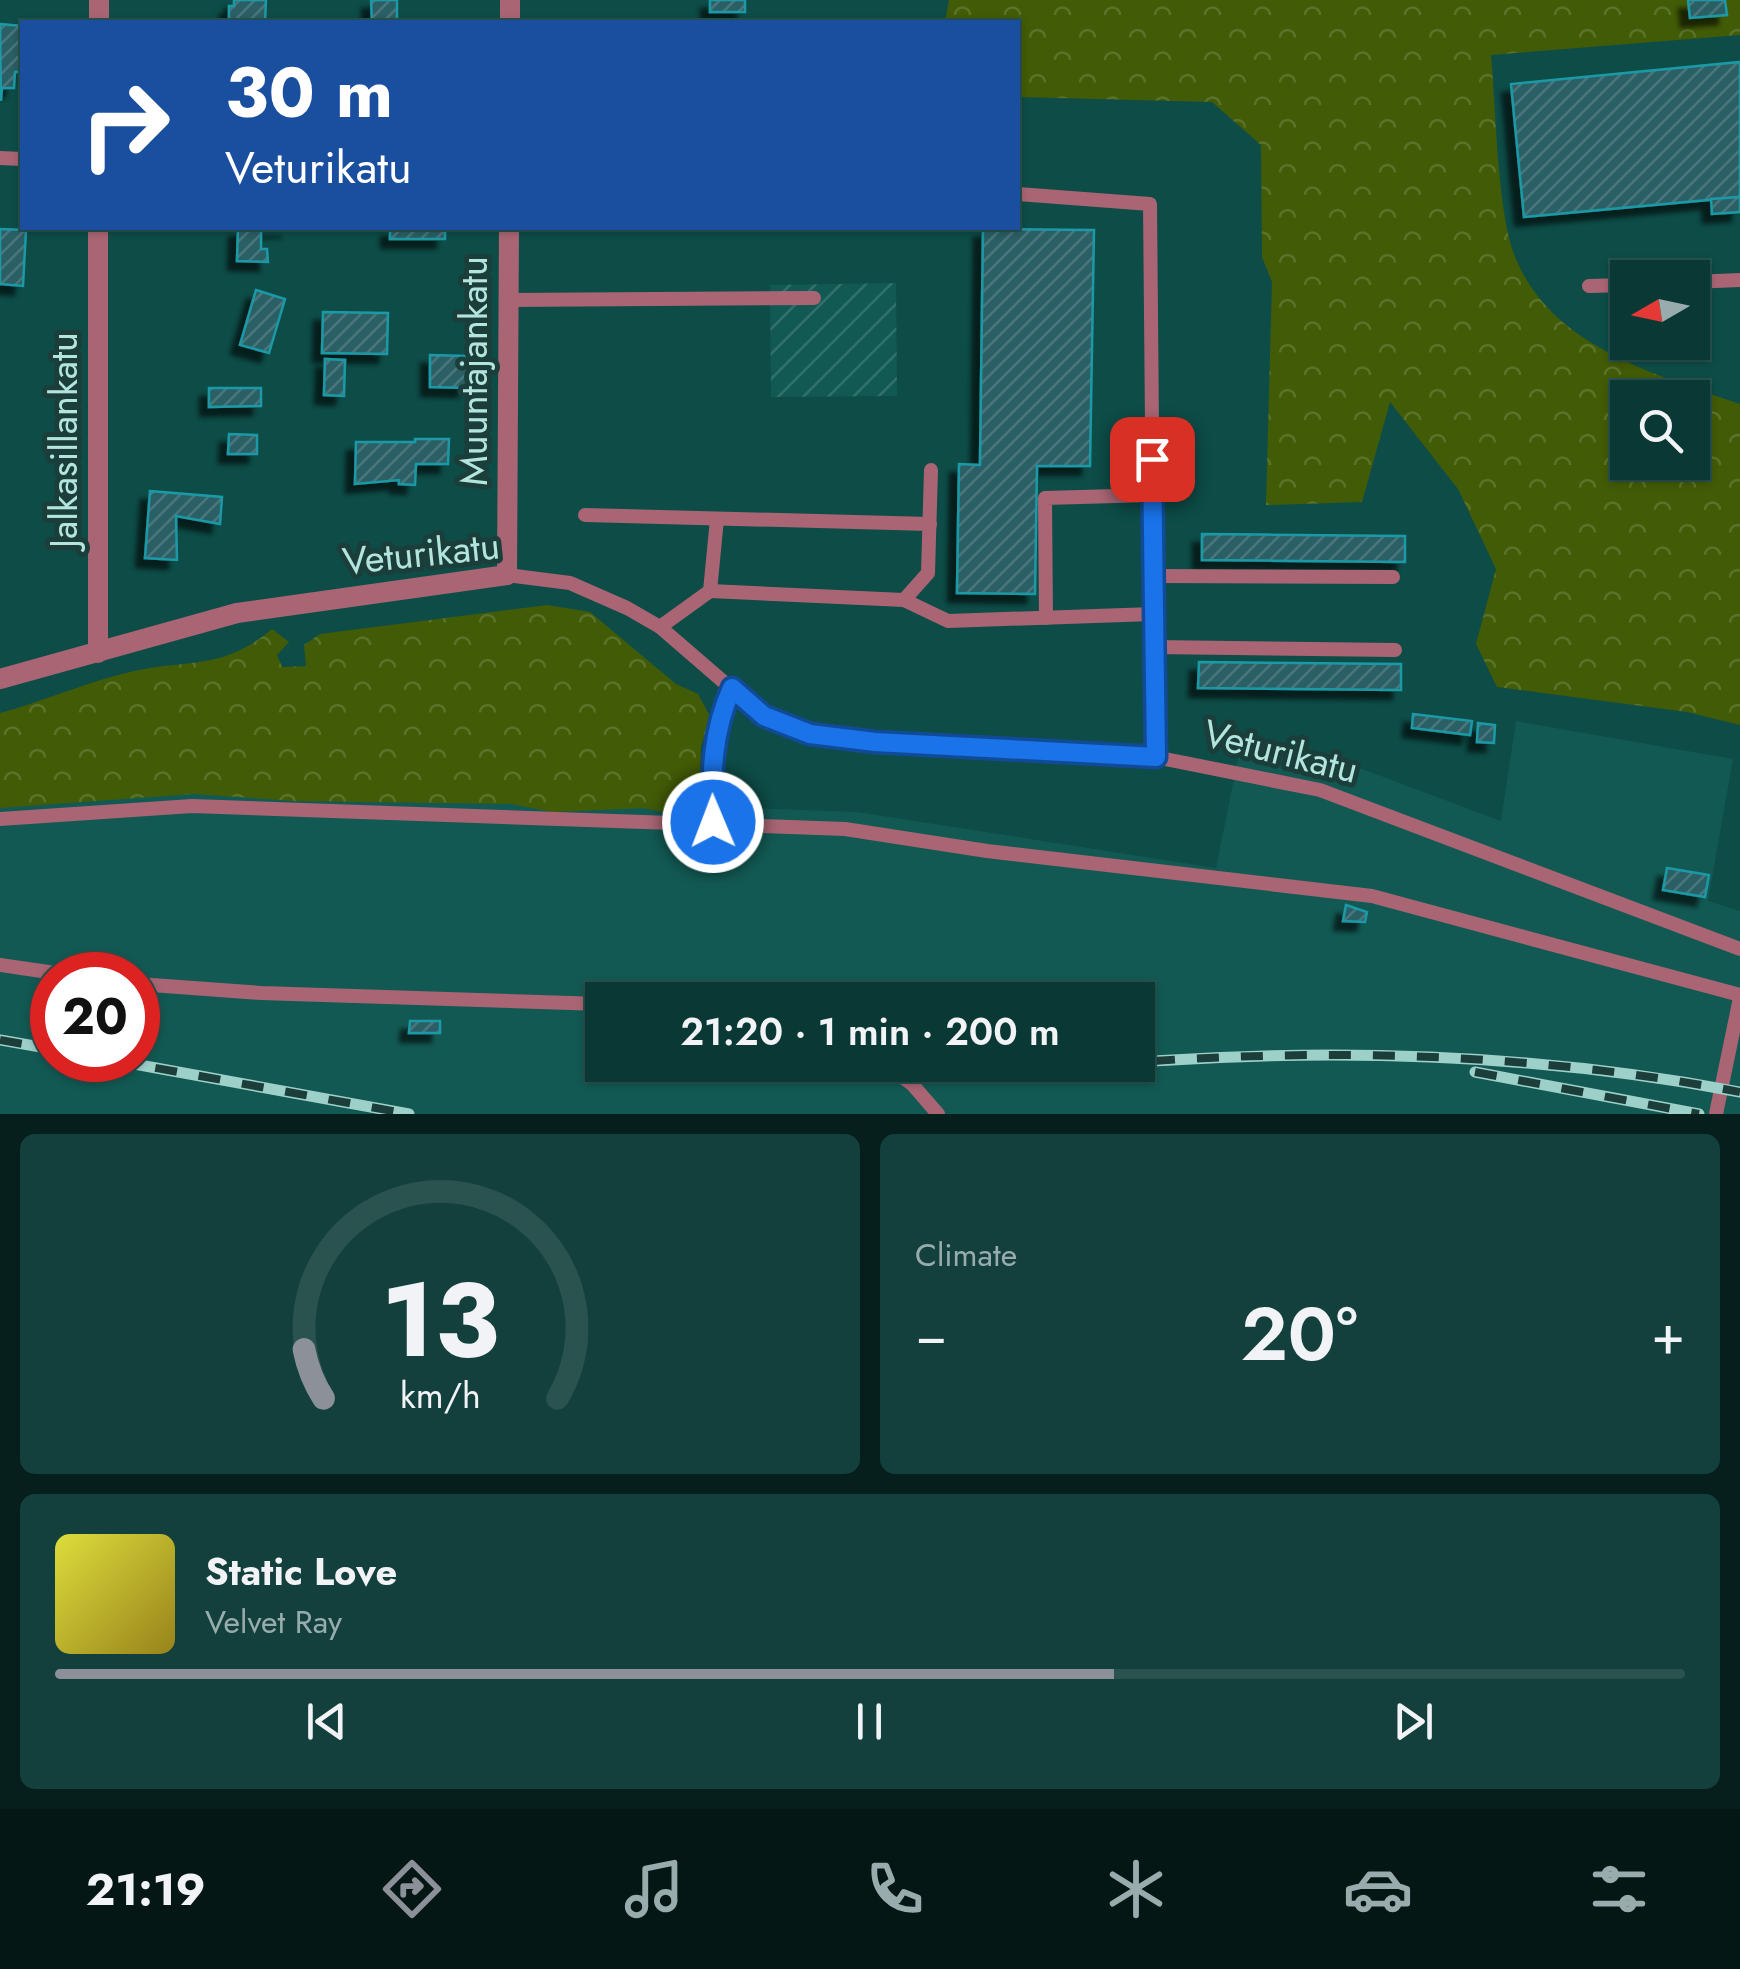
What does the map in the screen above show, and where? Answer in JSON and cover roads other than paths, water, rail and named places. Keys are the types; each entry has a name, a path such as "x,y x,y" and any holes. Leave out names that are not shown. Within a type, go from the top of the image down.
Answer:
{"street":[{"name":"Jalkasillankatu","path":"98,230 98,653"},
{"name":"Muuntajankatu","path":"507,575 509,230"},
{"name":"Veturikatu","path":"0,679 237,613 507,575"}],"lane":[{"path":"1020,194 1150,204 1156,757"},
{"path":"1710,281 1740,280"},
{"path":"1589,286 1610,285"},
{"path":"508,300 814,298"},
{"path":"904,600 928,573 932,470"},
{"path":"1046,618 1046,498 1152,496"},
{"path":"585,515 930,524"},
{"path":"710,591 716,519"},
{"name":"Veturikatu","path":"507,575 570,583 660,627 764,716 810,734 875,742 1156,757 1320,790 1740,949"},
{"path":"1153,576 1393,577"},
{"path":"660,627 710,591 904,600 948,621 1153,614"},
{"path":"1154,647 1395,650"},
{"path":"713,822 714,748 719,716 732,688"},
{"path":"0,819 192,806 844,829 987,851 1372,896 1740,997 1716,1114"},
{"path":"0,965 30,969"},
{"path":"160,986 261,993 585,1003"},
{"path":"909,1082 938,1114"}],"railway":[{"path":"0,1040 30,1045"},
{"path":"1155,1061 1300,1055 1448,1058 1594,1070 1740,1092"},
{"path":"160,1069 409,1114"},
{"path":"1475,1072 1699,1114"}]}
